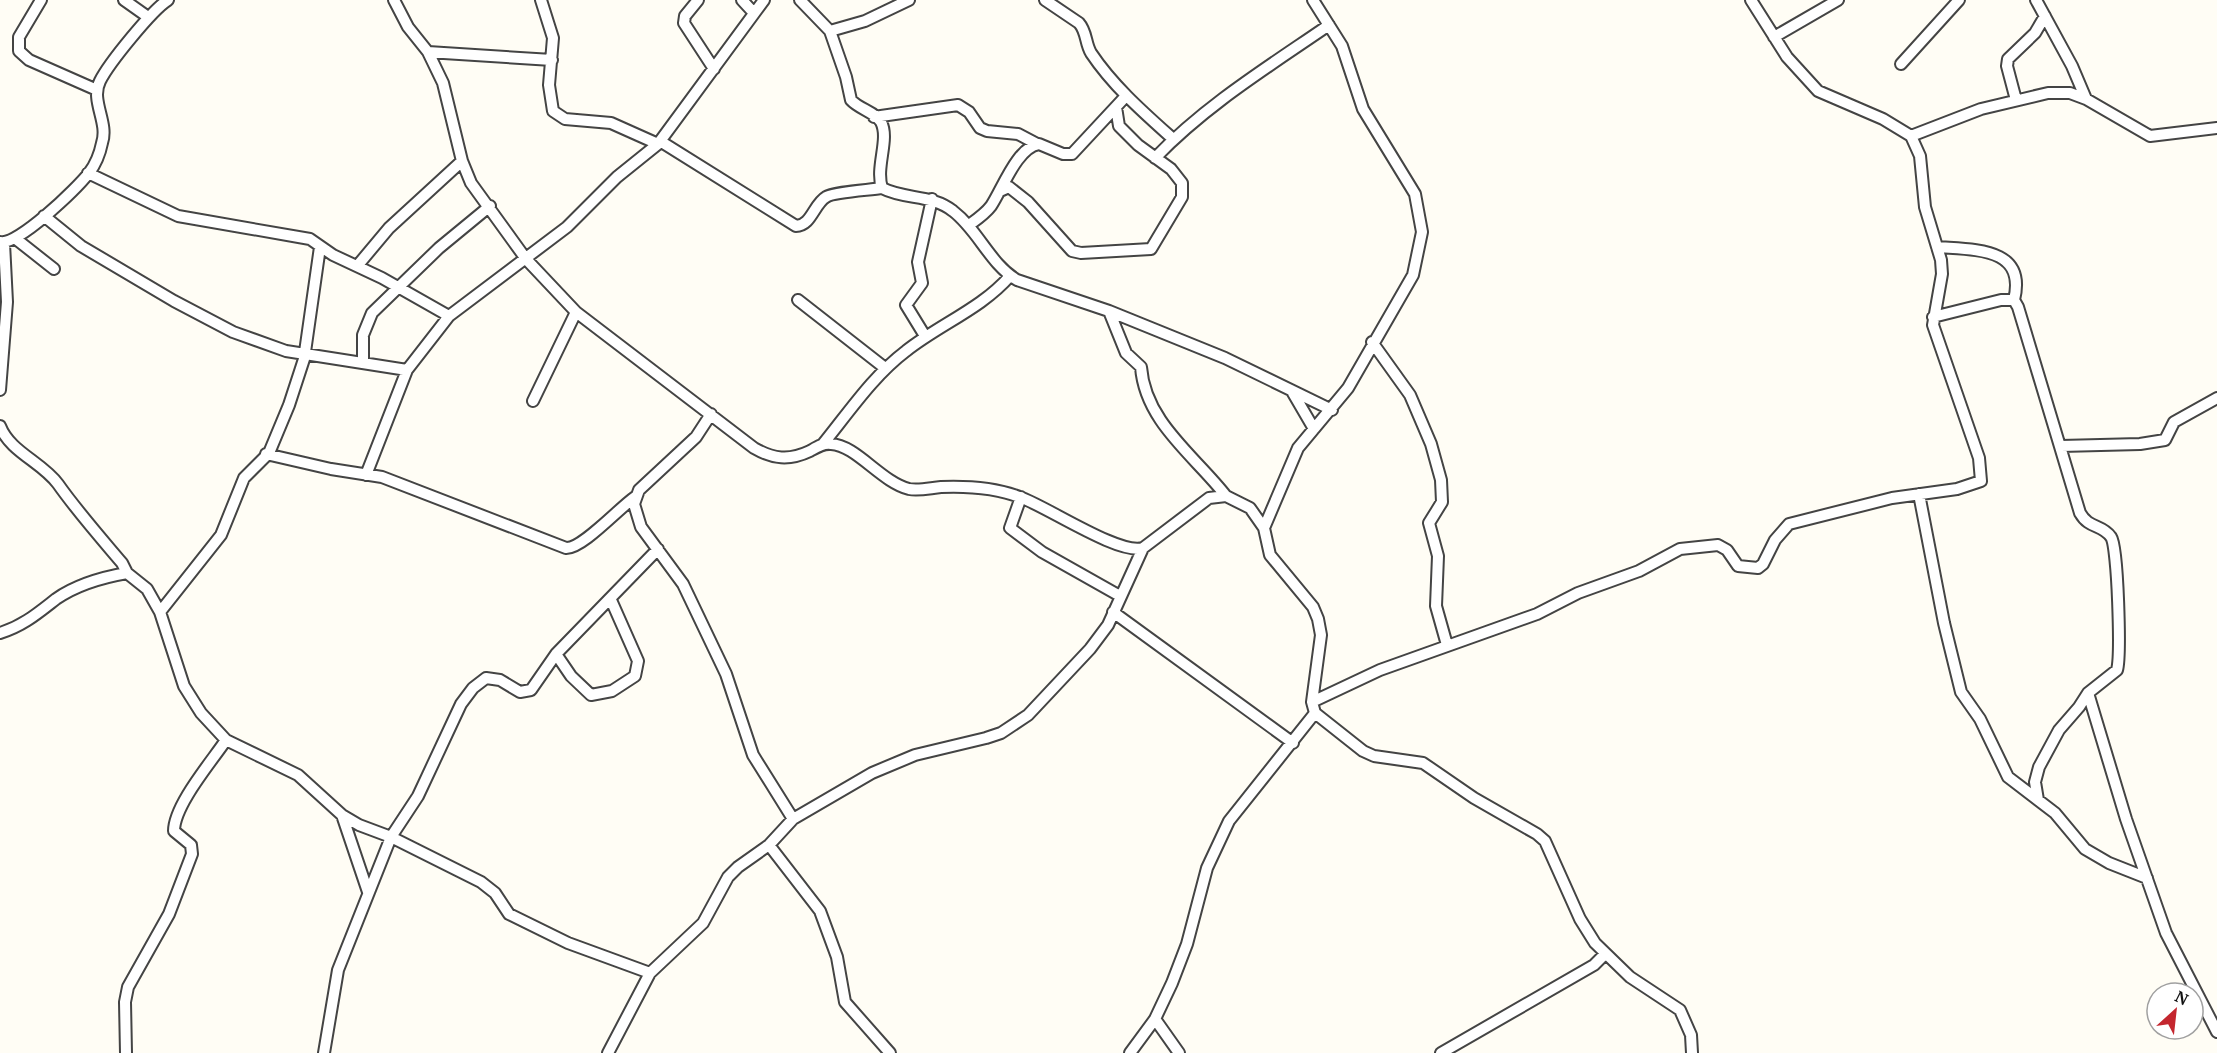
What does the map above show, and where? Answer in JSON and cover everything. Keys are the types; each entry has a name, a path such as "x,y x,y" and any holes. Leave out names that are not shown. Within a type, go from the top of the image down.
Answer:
{"street":[{"path":"41,0 19,37 19,51 29,60 97,90"},
{"path":"124,0 148,17"},
{"path":"0,390 7,302 2,242 16,239 27,233 88,173 103,143 105,129 97,90 105,73 148,17 168,0"},
{"path":"394,0 408,27 428,52 451,108 462,161 471,183 490,206 526,259 576,312 768,456 799,457 824,444 885,368 925,336 988,299 1010,276"},
{"path":"541,0 552,31 550,96 556,114 574,121 595,120 611,123 659,143 796,226 805,223 822,199 830,194 857,193 882,188 932,199 945,205 969,225 1010,276 1031,287 1109,311 1225,358 1332,410"},
{"path":"698,0 685,16 684,23 714,69"},
{"path":"742,0 754,13"},
{"path":"366,475 407,370 448,316 567,227 616,177 659,143 764,0"},
{"path":"800,0 830,31 846,77 848,95 854,103 882,123 884,132 880,171 882,188"},
{"path":"830,31 865,21 909,0"},
{"path":"1045,0 1084,28 1092,54 1126,96 1173,139"},
{"path":"1264,528 1292,457 1332,410 1364,363 1372,342 1413,275 1420,248 1420,214 1415,194 1363,109 1342,46 1313,0"},
{"path":"1312,702 1380,670 1537,614 1578,593 1639,571 1680,549 1718,545 1727,550 1738,566 1758,568 1763,564 1775,540 1789,524 1892,498 1976,485 1981,481 1979,458 1935,333 1933,317 1942,274 1926,207 1920,156 1911,136 1883,119 1818,91 1799,73 1751,0"},
{"path":"1774,37 1838,0"},
{"path":"1901,64 1959,0"},
{"path":"2036,0 2086,99"},
{"path":"2016,100 2007,66 2008,59 2035,33 2045,16"},
{"path":"1155,158 1173,139 1230,92 1329,25"},
{"path":"428,52 552,60"},
{"path":"1911,136 1981,109 2048,93 2070,93 2086,99 2150,136 2217,128"},
{"path":"874,117 964,106 980,128 1018,134 1037,144 1072,154 1126,96"},
{"path":"1000,191 1009,187 1020,194 1072,251 1148,250 1156,245 1169,216 1182,197 1183,188 1171,169 1119,126 1116,107"},
{"path":"969,225 989,208 1017,161 1037,144"},
{"path":"358,265 389,228 462,161"},
{"path":"88,173 178,216 307,238 448,316"},
{"path":"925,336 906,305 922,284 918,262 932,199"},
{"path":"363,362 366,323 378,305 400,289 439,248 490,206"},
{"path":"44,216 81,246 174,301 248,338 286,351 407,370"},
{"path":"16,239 54,269"},
{"path":"160,612 221,535 244,478 269,453 289,405 304,353 320,247"},
{"path":"1937,247 2002,257 2015,272 2017,289 2014,300 2080,513 2085,522 2107,532 2113,539 2117,556 2119,665 2115,673 2088,693 2059,730 2039,767 2036,782 2038,800"},
{"path":"798,300 885,368"},
{"path":"1933,317 2001,300 2014,300"},
{"path":"1109,311 1128,357 1141,367 1143,386 1149,400 1180,447 1210,475 1226,496 1250,508 1264,528 1270,555 1313,607 1321,635 1312,702 1316,713 1363,751 1374,756 1423,763 1474,798 1537,834 1545,841 1559,868 1580,920 1605,954 1630,977 1680,1010 1690,1035 1692,1053"},
{"path":"533,401 576,312"},
{"path":"1372,342 1410,395 1427,435 1442,480 1442,502 1430,523 1438,556 1437,613 1447,645"},
{"path":"1293,393 1314,429"},
{"path":"2061,446 2140,444 2165,440 2174,422 2217,398"},
{"path":"266,454 403,484 566,548 582,543 635,496 696,437 711,414"},
{"path":"0,426 7,439 59,485 66,499 122,563 128,573 147,589 160,612 184,686 201,713 226,740 298,775 342,815 372,831 392,837 481,882 495,892 508,914 568,944 650,973"},
{"path":"824,444 840,445 881,476 908,489 982,489 1021,497 1121,546 1135,550 1143,548 1202,503 1218,496 1226,496"},
{"path":"1918,494 1944,623 1961,692 1980,719 2008,777 2055,813 2085,849 2109,863 2147,878"},
{"path":"635,496 636,514 688,594 726,674 753,755 793,819"},
{"path":"1021,497 1010,528 1042,552 1120,596"},
{"path":"608,1053 650,973 703,923 728,877 769,845 793,819 892,763 915,755 963,746 1001,733 1039,705 1090,649 1113,612 1143,548"},
{"path":"324,1053 338,970 369,892 392,837 418,796 448,730 473,688 486,678 493,677 525,693 531,690 556,654 611,600 658,549"},
{"path":"0,633 26,622 58,598 81,586 128,573"},
{"path":"556,654 572,676 591,695 612,691 635,676 638,661 611,600"},
{"path":"1113,612 1293,743"},
{"path":"2088,693 2126,819 2166,933 2217,1032"},
{"path":"1130,1053 1155,1019 1172,983 1187,944 1200,887 1220,840 1236,812 1316,713"},
{"path":"126,1053 125,1002 128,987 169,914 192,854 191,845 174,831 174,823 190,793 226,740"},
{"path":"342,815 369,892"},
{"path":"769,845 820,911 837,957 845,1002 890,1053"},
{"path":"1441,1053 1594,965 1605,954"},
{"path":"1155,1019 1179,1053"}]}
